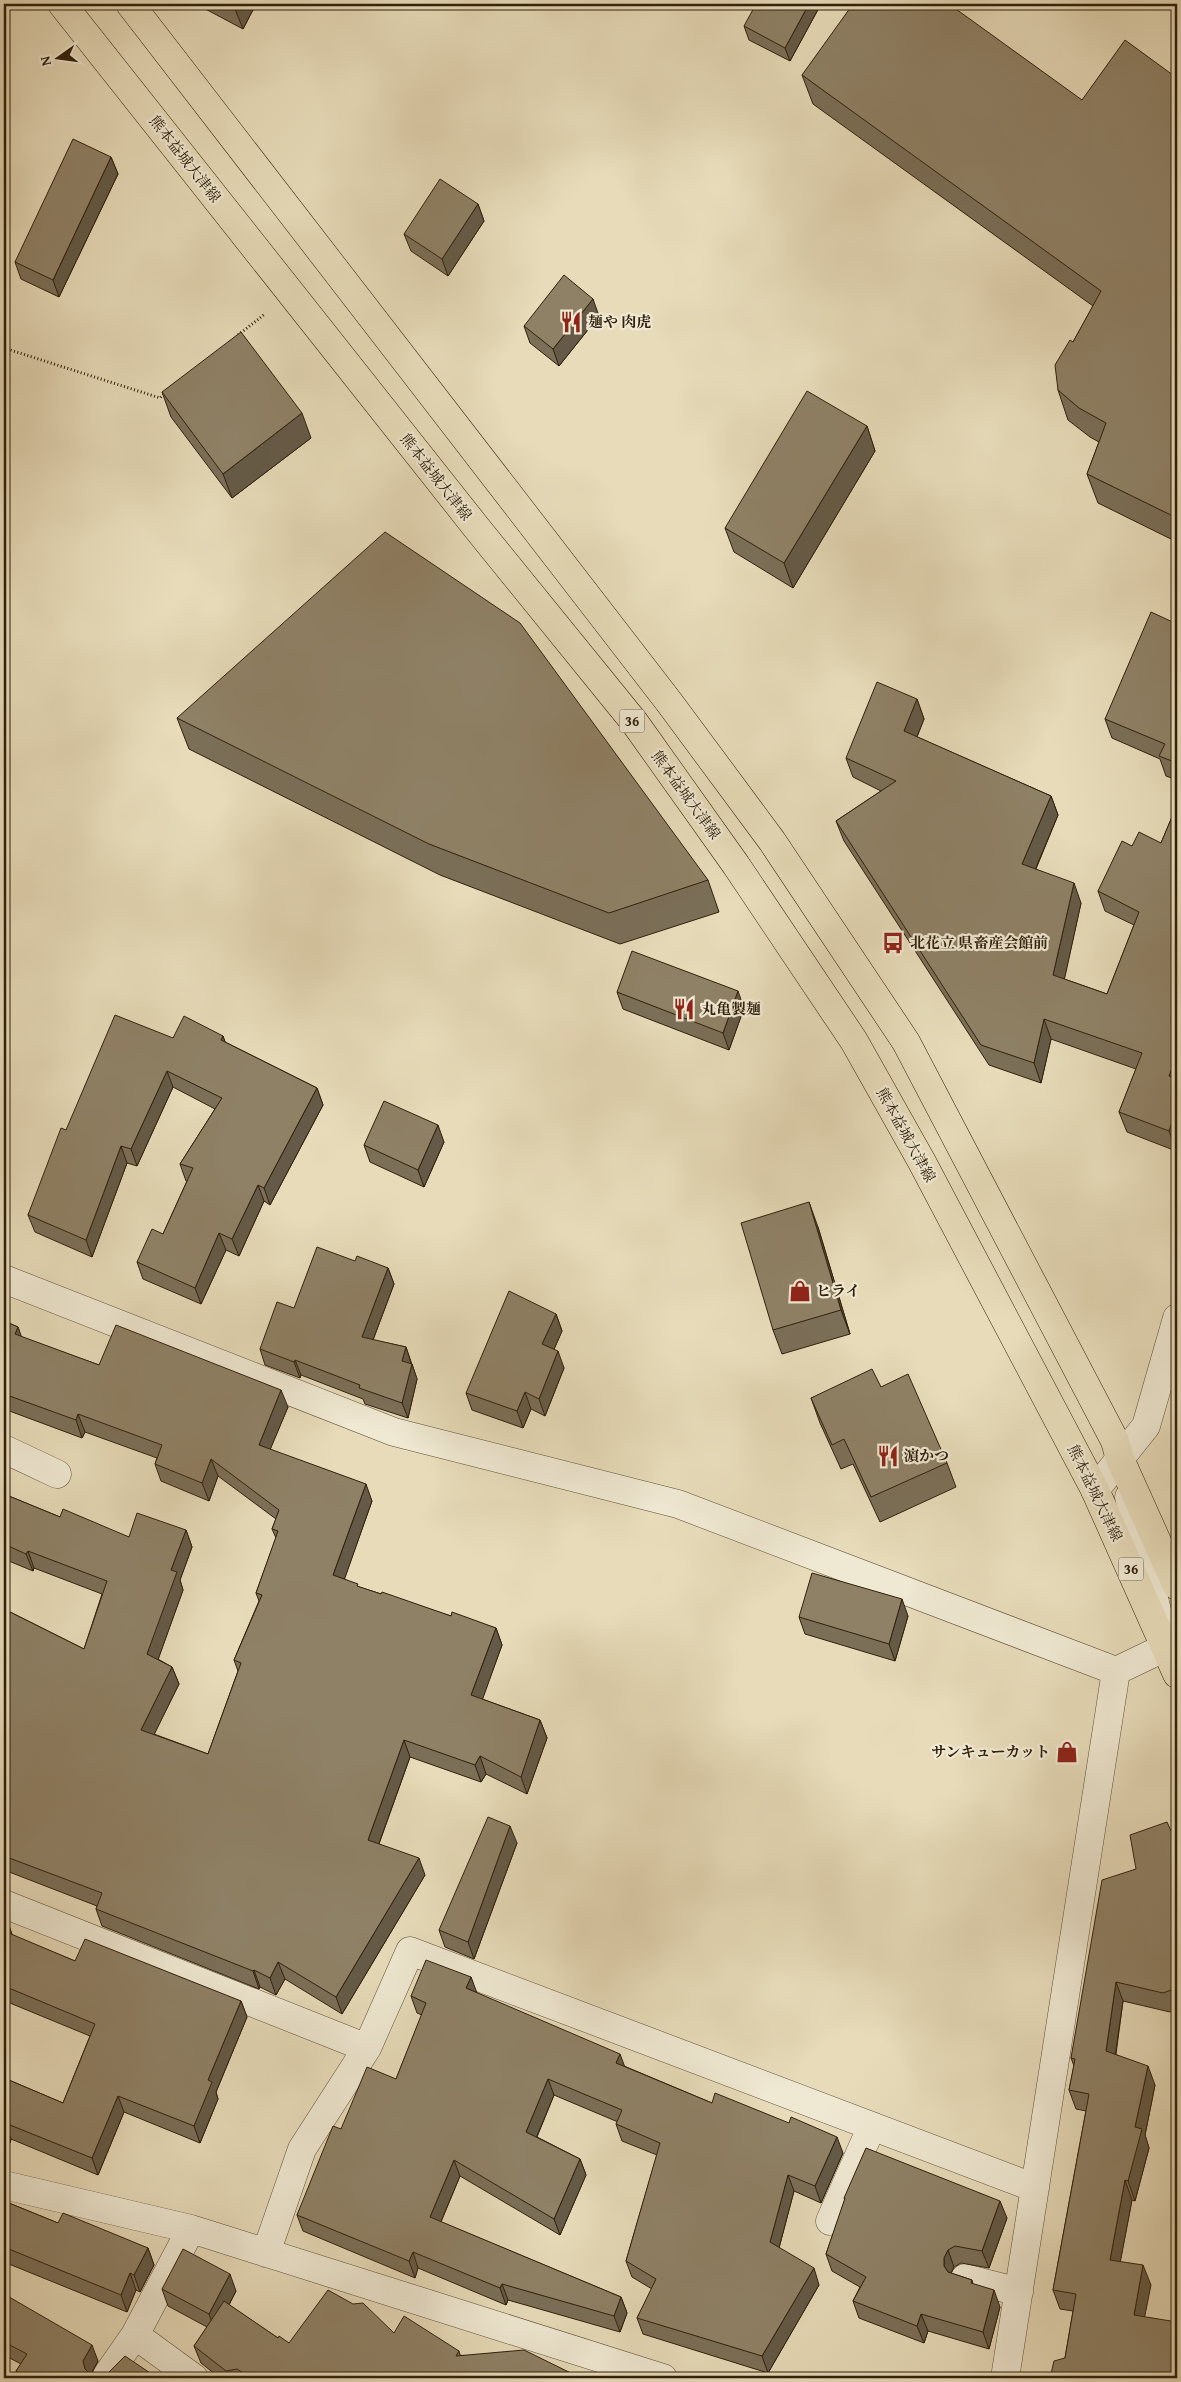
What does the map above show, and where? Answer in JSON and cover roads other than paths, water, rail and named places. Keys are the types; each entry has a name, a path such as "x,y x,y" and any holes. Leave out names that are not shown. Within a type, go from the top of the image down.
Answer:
{"main road":[{"name":"熊本益城大津線","path":"62,4 291,294 635,723 736,865 854,1041 922,1162 1095,1490 1177,1674"},
{"name":"36","path":"130,4 669,702 772,841 906,1042 1114,1441 1120,1459 1177,1586"}],"street":[{"path":"4,1279 394,1432 678,1504 1116,1671 1166,1647 1120,1459"},
{"path":"1095,1490 1146,1426 1177,1318"},
{"path":"4,1448 57,1474"},
{"path":"1005,2378 1116,1671"},
{"path":"4,1904 366,2048"},
{"path":"266,2253 302,2149 366,2048 410,1951 1035,2188"},
{"path":"830,2221 872,2126"},
{"path":"4,2185 191,2229 266,2253 604,2370 664,2378"},
{"path":"105,2378 135,2335 191,2229"},
{"path":"965,2278 1019,2292"},
{"path":"135,2335 194,2378"}],"place":[{"name":"麺や 肉虎","path":"571,322"},
{"name":"北花立 県畜産会館前","path":"893,943"},
{"name":"丸亀製麺","path":"684,1009"},
{"name":"ヒライ","path":"800,1291"},
{"name":"濵かつ","path":"888,1456"},
{"name":"サンキューカット","path":"1067,1752"}]}
